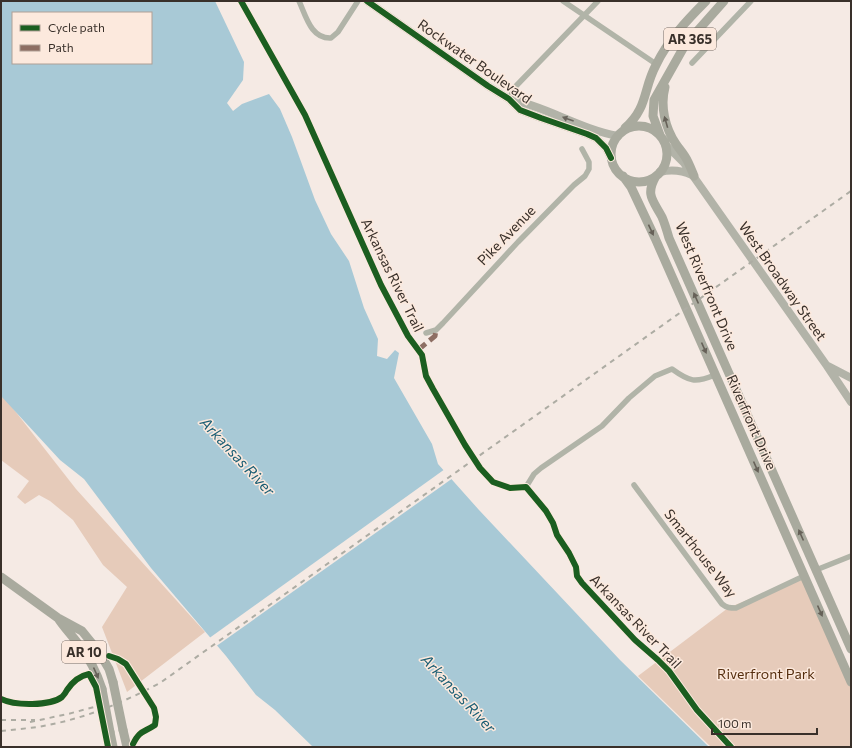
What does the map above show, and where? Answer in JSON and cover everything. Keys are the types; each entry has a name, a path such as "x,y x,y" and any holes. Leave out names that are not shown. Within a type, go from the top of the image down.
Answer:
{"main road":[{"name":"AR 365","path":"611,158 613,145 620,134 633,122 642,107 650,76 663,52 684,24 706,1"},
{"name":"AR 365","path":"694,176 688,161 671,136 665,118 663,98 668,76 685,45 724,1"},
{"path":"611,158 613,166 623,176 636,181 643,181 658,174 666,157 666,151 655,122 653,108 654,100 668,76"},
{"path":"620,134 632,127 645,126 651,129 663,141"},
{"name":"West Riverfront Drive","path":"658,174 651,188 651,197 662,218 669,238 851,649"},
{"name":"Riverfront Drive","path":"623,176 631,187 655,238 851,682"},
{"path":"804,576 816,570"},
{"name":"AR 10","path":"1,577 58,618 78,628 89,637 105,663 113,682 127,747"},
{"name":"AR 10","path":"58,618 69,634 80,646 90,662 102,690 113,747"}],"street":[{"path":"299,1 315,33 326,39 331,38 338,32 358,1"},
{"name":"Rockwater Boulevard","path":"368,1 488,86 509,98 524,102 600,132 620,134"},
{"path":"563,1 656,64"},
{"path":"509,98 516,86 598,1"},
{"path":"692,64 751,1"},
{"name":"Rockwater Boulevard","path":"509,98 520,110 592,136 606,148 611,158"},
{"name":"West Broadway Street","path":"663,141 694,176 851,402"},
{"name":"Pike Avenue","path":"426,333 436,330 518,242 574,185 585,176 589,170 589,162 582,149"},
{"path":"658,174 672,169 694,176"},
{"path":"827,366 851,378"},
{"path":"526,487 534,474 602,426 629,398 655,376 672,369 690,381 702,380 715,375"},
{"name":"Smarthouse Way","path":"634,485 722,604 731,608 736,608 804,576"},
{"path":"816,570 851,556"}],"green space":[{"path":"1,393 76,489 205,632 127,692 102,627 127,587 103,565 73,520 50,501 39,495 25,504 17,497 29,481 1,460"},
{"name":"Riverfront Park","path":"804,576 851,682 851,747 711,747 638,676 728,608"}],"water":[{"name":"Arkansas River","path":"1,1 215,1 244,62 243,80 227,103 233,111 242,104 269,94 280,109 315,200 331,234 349,261 364,308 378,339 377,356 387,359 395,350 399,353 394,378 432,444 438,464 479,510 620,660 709,747 313,747 275,710 256,695 226,656 151,568 84,479 60,460 1,396"}],"pier":[{"path":"445,469 453,478 215,647 208,639"}],"railway":[{"path":"1,731 47,725 81,717 121,702 160,683 851,191"},
{"path":"30,722 94,707"},
{"path":"1,720 35,720"}],"marked path":[{"path":"418,350 435,336 436,330"}],"cycle path":[{"name":"Arkansas River Trail","path":"241,1 305,115 381,285 408,336 422,355 426,376 465,445 480,468 493,482 510,488 526,487 546,511 553,523 557,535 569,553 576,567 577,576 582,583 635,640 669,671 697,710 731,747"},
{"path":"367,1 488,86 509,99 520,110 596,138 606,148 611,158"},
{"path":"109,656 126,664 154,708 156,717 155,725 142,732 135,739 133,744"},
{"path":"1,699 23,704 57,700 65,694 74,682 82,676 89,674 96,687 108,747"}]}
